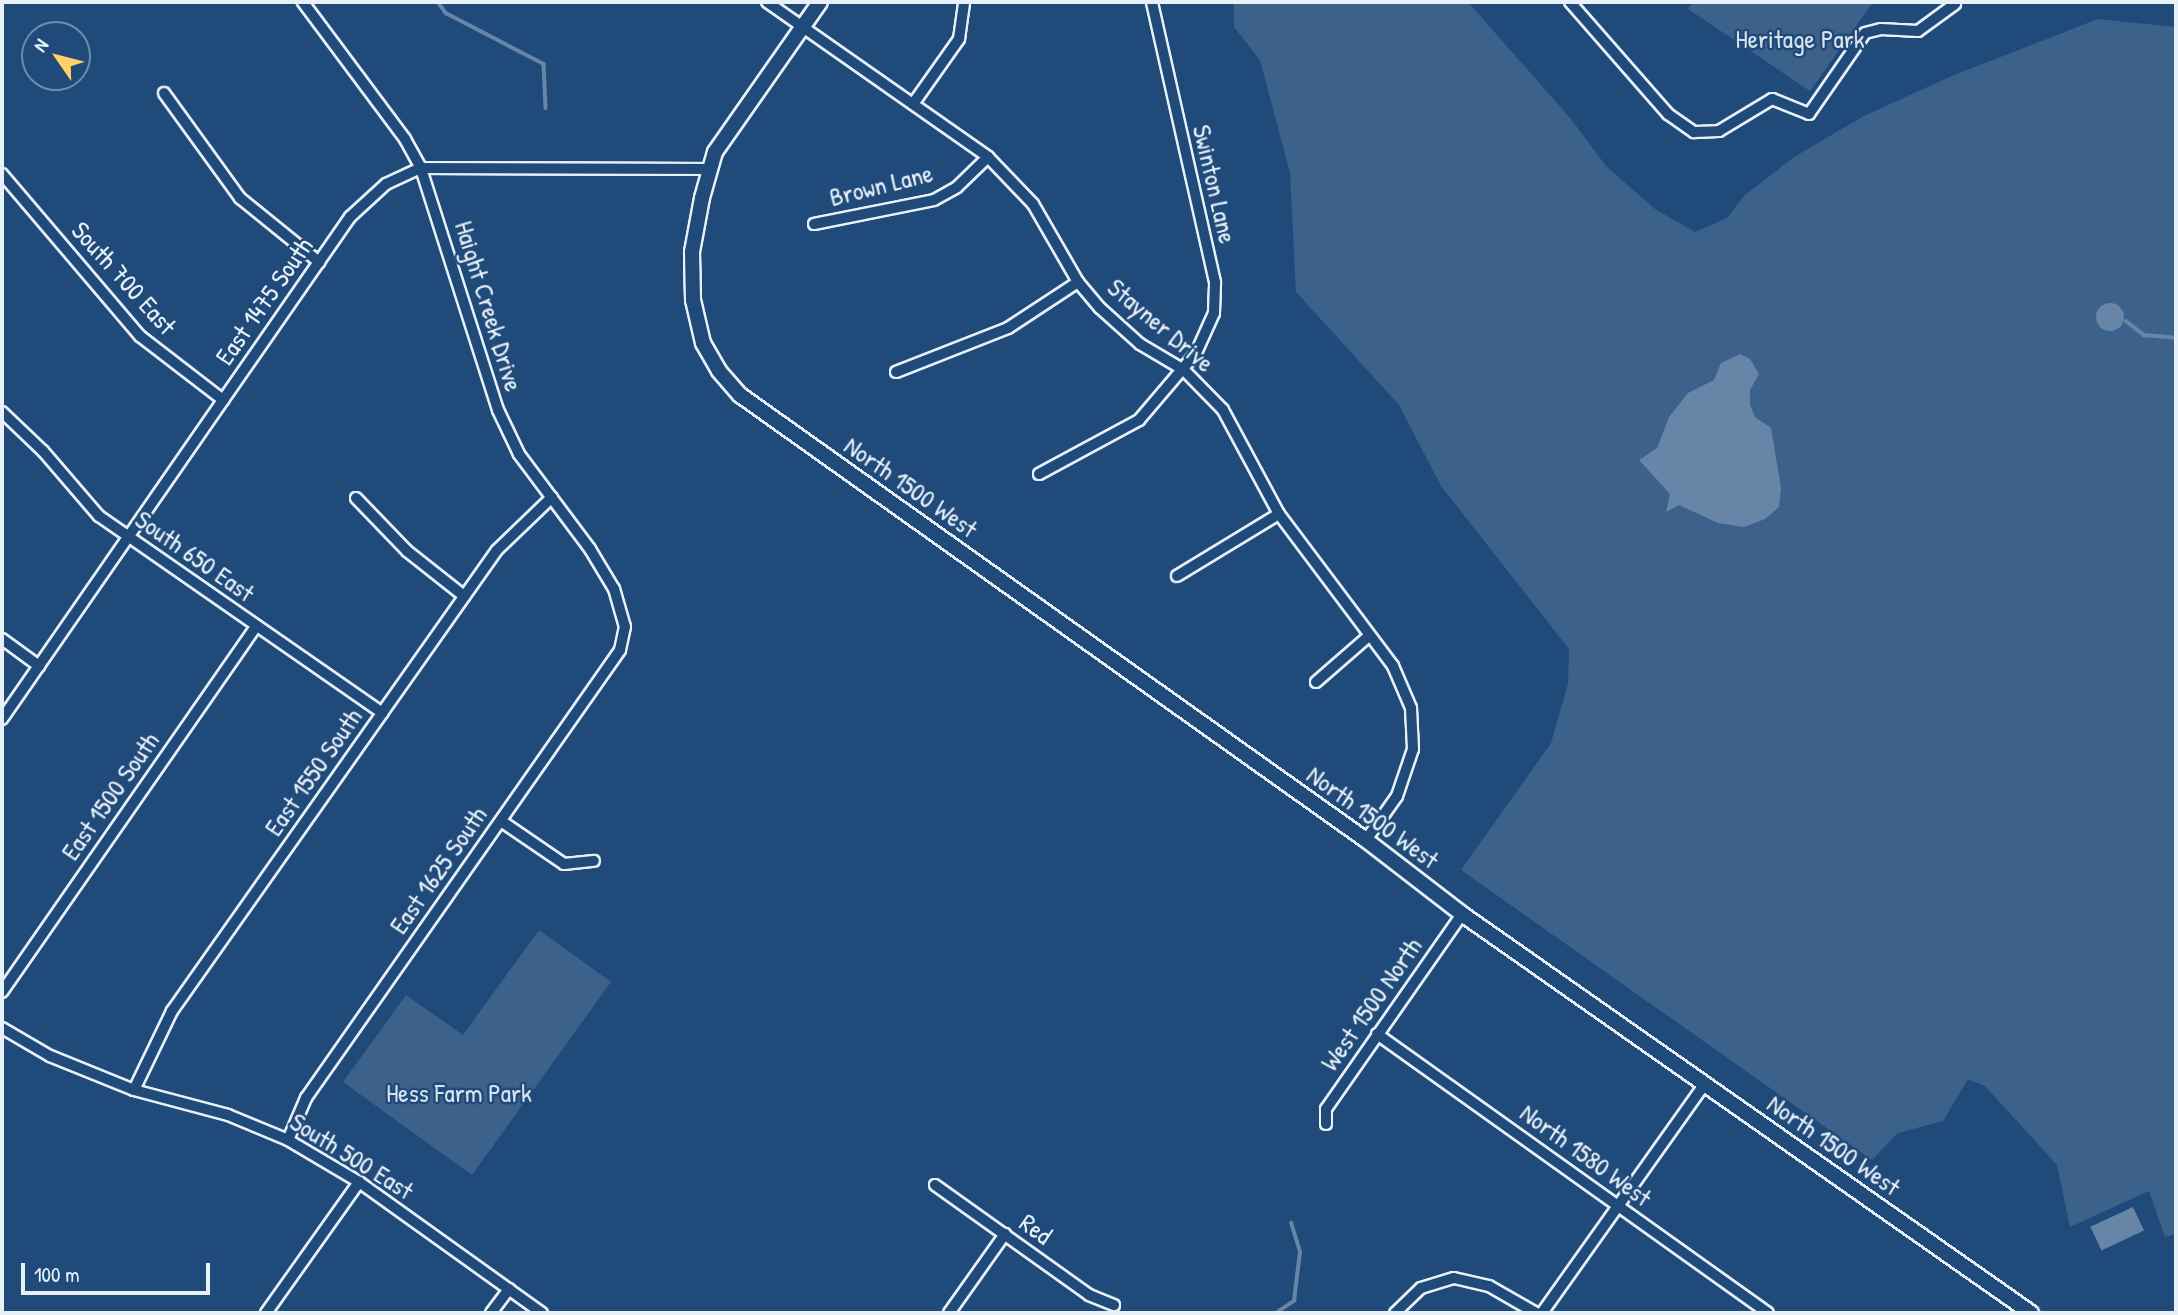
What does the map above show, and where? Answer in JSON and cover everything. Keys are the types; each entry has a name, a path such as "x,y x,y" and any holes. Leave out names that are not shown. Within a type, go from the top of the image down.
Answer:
{"street":[{"name":"Haight Creek Drive","path":"303,2 405,139 421,168 498,410 519,454 552,497 614,589 625,627"},
{"name":"Stayner Drive","path":"767,2 988,157 1033,204 1078,282 1121,329 1184,370 1223,410 1279,514 1393,666 1411,708 1413,749 1397,796 1366,840"},
{"name":"North 1500 West","path":"820,2 715,152 692,252 693,300 703,343 719,372 740,395 1366,840 1462,914 2031,1313"},
{"path":"913,104 959,39 964,2"},
{"name":"Swinton Lane","path":"1039,474 1139,420 1184,370 1207,335 1215,282 1152,2"},
{"path":"1570,2 1668,114 1694,132 1720,131 1772,99 1809,114 1865,33 1918,31 1955,4"},
{"path":"164,93 240,198 279,235 318,262"},
{"name":"Brown Lane","path":"814,224 934,200 972,175 988,157"},
{"name":"East 1475 South","path":"2,719 350,217 377,192 421,168 709,169"},
{"name":"South 700 East","path":"2,174 140,336 223,400"},
{"path":"896,372 1008,328 1078,282"},
{"name":"South 650 East","path":"2,412 43,451 75,494 127,538 382,712"},
{"name":"East 1550 South","path":"134,1090 172,1011 382,712 517,526 552,497"},
{"path":"356,498 407,551 464,596"},
{"path":"1177,576 1279,514"},
{"name":"East 1500 South","path":"2,992 256,626"},
{"name":"East 1625 South","path":"288,1140 306,1098 620,650 625,627"},
{"path":"1316,682 1369,636"},
{"path":"2,639 38,666"},
{"path":"501,821 564,864 594,861"},
{"name":"West 1500 North","path":"1326,1124 1326,1109 1462,914"},
{"name":"South 500 East","path":"2,1028 50,1056 134,1090 228,1115 288,1140 359,1182 542,1313"},
{"name":"North 1580 West","path":"1377,1034 1768,1313"},
{"path":"1542,1313 1705,1084"},
{"path":"266,1313 359,1182"},
{"name":"Red","path":"935,1185 1088,1295 1114,1305"},
{"path":"949,1313 1005,1234"},
{"path":"1395,1313 1421,1288 1454,1279 1489,1286 1536,1313"},
{"path":"491,1313 509,1289"}],"green space":[{"path":"1234,2 1468,2 1571,119 1606,166 1655,209 1695,232 1727,218 1744,196 1794,157 1864,116 1954,75 2098,19 2176,27 2176,1234 2165,1237 2149,1191 2070,1227 2057,1165 1985,1086 1968,1079 1943,1121 1898,1133 1872,1160 1461,870 1551,743 1568,684 1569,649 1441,486 1399,405 1296,292 1290,173 1260,60 1234,27"},
{"name":"Heritage Park","path":"1693,2 1873,2 1810,91 1688,9"},
{"name":"Hess Farm Park","path":"539,930 611,982 472,1175 343,1082 406,995 463,1035"}],"shaded area":[{"path":"2110,303 2120,307 2124,317 2120,327 2110,331 2100,327 2096,317 2100,307"},
{"path":"1740,354 1750,359 1759,374 1750,390 1750,405 1755,417 1771,428 1781,488 1779,507 1765,519 1744,527 1718,523 1679,505 1666,512 1670,494 1639,460 1657,448 1669,417 1688,393 1714,380 1721,363"},
{"path":"2133,1207 2144,1231 2101,1250 2090,1227"}],"waterway":[{"path":"438,2 446,13 544,64 546,108"},
{"path":"2126,321 2144,335 2176,338"},
{"path":"1276,1313 1294,1301 1300,1252 1291,1223"}]}
